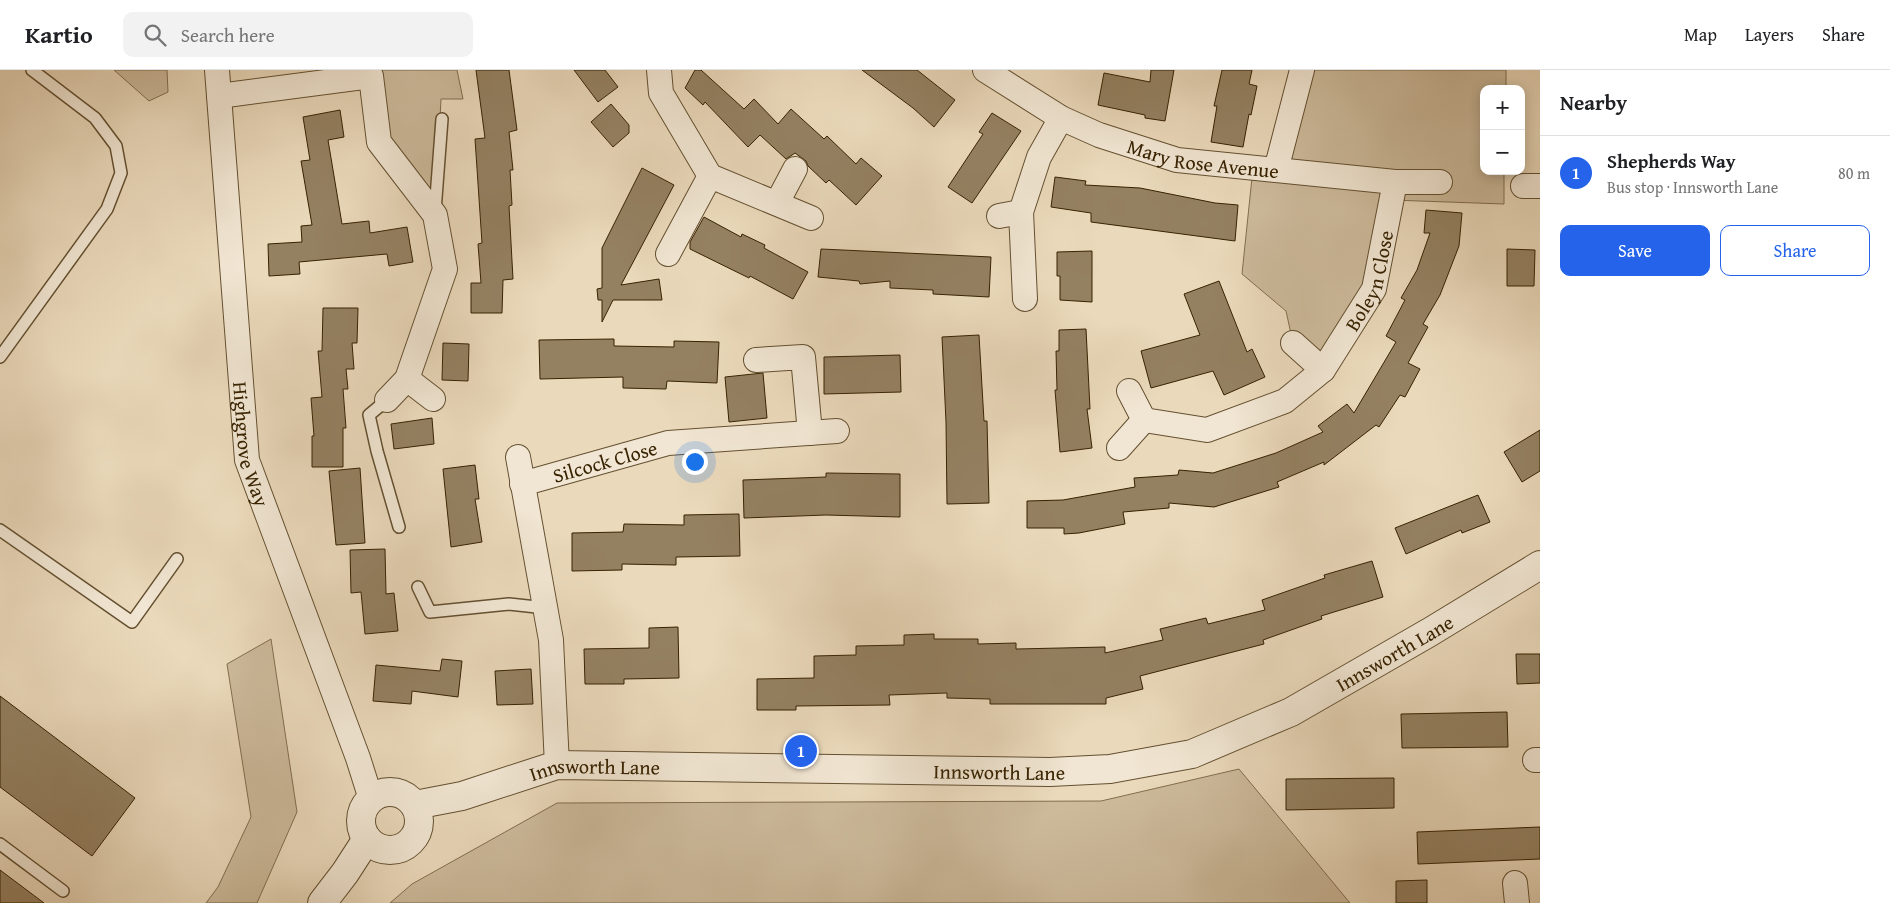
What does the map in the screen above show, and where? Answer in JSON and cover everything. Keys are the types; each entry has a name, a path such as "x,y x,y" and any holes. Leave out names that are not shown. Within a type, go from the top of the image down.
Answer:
{"street":[{"name":"Highgrove Way","path":"217,70 247,460 358,758 371,800"},
{"path":"659,70 661,93 710,176 811,218"},
{"name":"Mary Rose Avenue","path":"985,70 1061,118 1099,135 1177,160 1395,182 1440,182"},
{"path":"1276,170 1302,70"},
{"path":"218,96 371,73 380,142 435,215 445,269 407,379 387,400"},
{"path":"1025,299 1010,214 1061,118"},
{"path":"777,204 796,169"},
{"path":"668,254 710,176"},
{"name":"Boleyn Close","path":"1144,420 1207,430 1285,401 1323,370 1374,289 1395,182"},
{"path":"1293,343 1323,370"},
{"path":"756,360 803,357 810,433"},
{"path":"407,379 433,399"},
{"path":"1119,448 1144,420 1129,391"},
{"name":"Silcock Close","path":"522,484 668,443 837,431"},
{"path":"518,456 551,640 557,765"},
{"name":"Innsworth Lane","path":"415,805 462,796 557,765 1050,772 1110,769 1192,754 1291,712 1430,632 1540,565"},
{"path":"389,792 400,793 415,805 420,824 417,834 411,843 400,849 390,851 380,849 366,839 361,820 363,810 371,800 379,794 389,792"},
{"path":"322,903 345,873 366,839"}],"lane":[{"path":"0,357 107,209 121,173 116,146 95,118 32,70"},
{"path":"435,215 442,119"},
{"path":"387,400 369,415 398,527"},
{"path":"0,530 132,622 177,559"},
{"path":"418,587 430,612 509,604 546,608"},
{"path":"0,844 64,891"}],"shaded area":[{"path":"114,70 167,70 168,92 149,101"},
{"path":"370,70 457,70 463,99 441,99 435,215 379,142"},
{"path":"1302,70 1506,70 1506,85 1480,85 1480,175 1504,175 1504,204 1391,200 1374,289 1323,370 1293,343 1286,311 1242,274 1253,168 1276,170"},
{"path":"271,639 297,812 257,903 206,903 218,887 251,817 227,664"},
{"path":"1239,769 1350,903 390,903 412,884 557,803 1101,801"}],"building":[{"path":"476,70 509,70 517,130 509,132 513,170 510,170 512,205 509,206 513,279 503,280 502,313 471,313 471,283 481,283 478,244 482,243 475,139 485,138"},
{"path":"574,70 605,70 618,87 598,102"},
{"path":"695,70 701,70 744,109 754,99 778,124 791,109 824,139 827,136 856,164 861,158 882,176 856,205 829,180 826,183 808,166 806,161 795,153 786,159 760,135 748,147 705,102 703,105 685,88"},
{"path":"862,70 917,70 955,100 934,127 913,108"},
{"path":"1151,70 1174,70 1165,121 1145,118 1145,115 1098,105 1104,73 1150,82"},
{"path":"1222,70 1252,70 1249,84 1257,86 1251,115 1249,114 1243,147 1211,142 1217,106 1214,106"},
{"path":"611,104 629,125 629,133 613,147 591,122"},
{"path":"340,110 344,137 328,140 342,224 369,221 370,233 407,227 413,262 389,266 387,254 299,262 300,274 269,276 268,244 302,242 301,226 312,225 301,161 310,160 303,117"},
{"path":"992,113 1021,131 972,203 948,187 983,134 979,132"},
{"path":"642,168 674,185 621,285 659,279 662,300 613,300 602,322 602,300 598,300 597,289 602,288 602,248"},
{"path":"1055,177 1086,181 1085,185 1140,188 1215,203 1238,205 1235,241 1091,222 1091,213 1051,207"},
{"path":"1426,210 1462,213 1459,246 1440,295 1423,324 1428,327 1408,363 1420,369 1405,397 1400,395 1379,427 1376,425 1324,465 1324,462 1277,482 1279,487 1214,507 1169,503 1169,508 1123,512 1125,524 1079,533 1064,534 1064,528 1027,528 1027,501 1063,500 1135,487 1134,478 1178,475 1179,470 1213,473 1276,453 1323,432 1318,426 1347,404 1354,413 1396,342 1386,336 1405,300 1401,298 1417,270 1430,233 1424,233"},
{"path":"704,217 741,237 742,234 765,245 764,248 808,272 793,299 750,276 749,278 690,249 690,242"},
{"path":"821,249 991,257 989,297 933,294 933,290 890,288 890,281 860,284 859,281 818,277"},
{"path":"1507,249 1535,250 1534,286 1507,286"},
{"path":"1092,251 1092,302 1060,300 1057,252"},
{"path":"1219,281 1247,352 1252,349 1265,377 1224,395 1213,371 1151,388 1141,351 1200,335 1184,294"},
{"path":"323,308 358,308 357,343 352,343 354,369 346,369 348,389 343,389 346,428 343,428 343,467 312,467 312,436 314,436 311,398 322,397 318,351 322,351"},
{"path":"1086,329 1090,409 1087,409 1092,448 1060,452 1055,390 1057,390 1056,351 1059,351 1059,330"},
{"path":"979,335 984,421 987,421 989,503 947,504 942,337"},
{"path":"614,339 614,346 674,347 674,341 719,342 717,383 667,381 666,389 623,388 623,377 540,379 539,340"},
{"path":"443,343 469,344 468,381 442,380"},
{"path":"900,355 901,392 824,394 824,357"},
{"path":"763,373 767,418 729,422 725,377"},
{"path":"432,418 434,444 394,449 391,424"},
{"path":"1540,430 1540,471 1522,482 1504,452"},
{"path":"475,465 479,499 475,499 482,542 451,547 443,469"},
{"path":"360,468 365,543 336,545 329,471"},
{"path":"826,473 900,474 900,517 826,515 744,518 743,480 826,477"},
{"path":"1478,495 1490,522 1462,533 1461,530 1406,554 1395,528"},
{"path":"739,514 740,556 676,557 676,565 622,564 622,570 572,571 572,533 623,532 624,524 684,525 684,515"},
{"path":"385,549 386,594 394,593 398,631 365,634 361,592 351,593 350,550"},
{"path":"1372,561 1383,597 1321,616 1322,619 1263,640 1264,644 1140,676 1143,689 1106,698 1106,704 990,704 990,699 947,698 947,693 889,695 890,705 796,706 796,710 757,710 757,679 814,678 814,656 856,655 856,646 904,645 904,635 934,634 934,639 978,639 978,644 1016,643 1016,649 1105,647 1105,653 1163,640 1160,629 1206,618 1208,624 1265,610 1262,600 1325,578 1324,575"},
{"path":"678,627 679,678 624,679 624,684 585,684 584,649 649,648 649,628"},
{"path":"1516,654 1540,654 1540,683 1517,684"},
{"path":"442,659 462,661 458,697 412,691 411,704 373,701 376,665 440,671"},
{"path":"531,669 533,704 497,705 495,671"},
{"path":"0,696 135,798 92,856 0,787"},
{"path":"1507,712 1508,747 1402,748 1401,714"},
{"path":"1394,778 1394,808 1286,810 1286,779"},
{"path":"1540,827 1540,859 1418,864 1417,832"},
{"path":"0,870 44,903 0,903"},
{"path":"1427,880 1427,903 1396,903 1396,881"}],"place":[{"name":"Shepherds Way","path":"801,751"}]}
